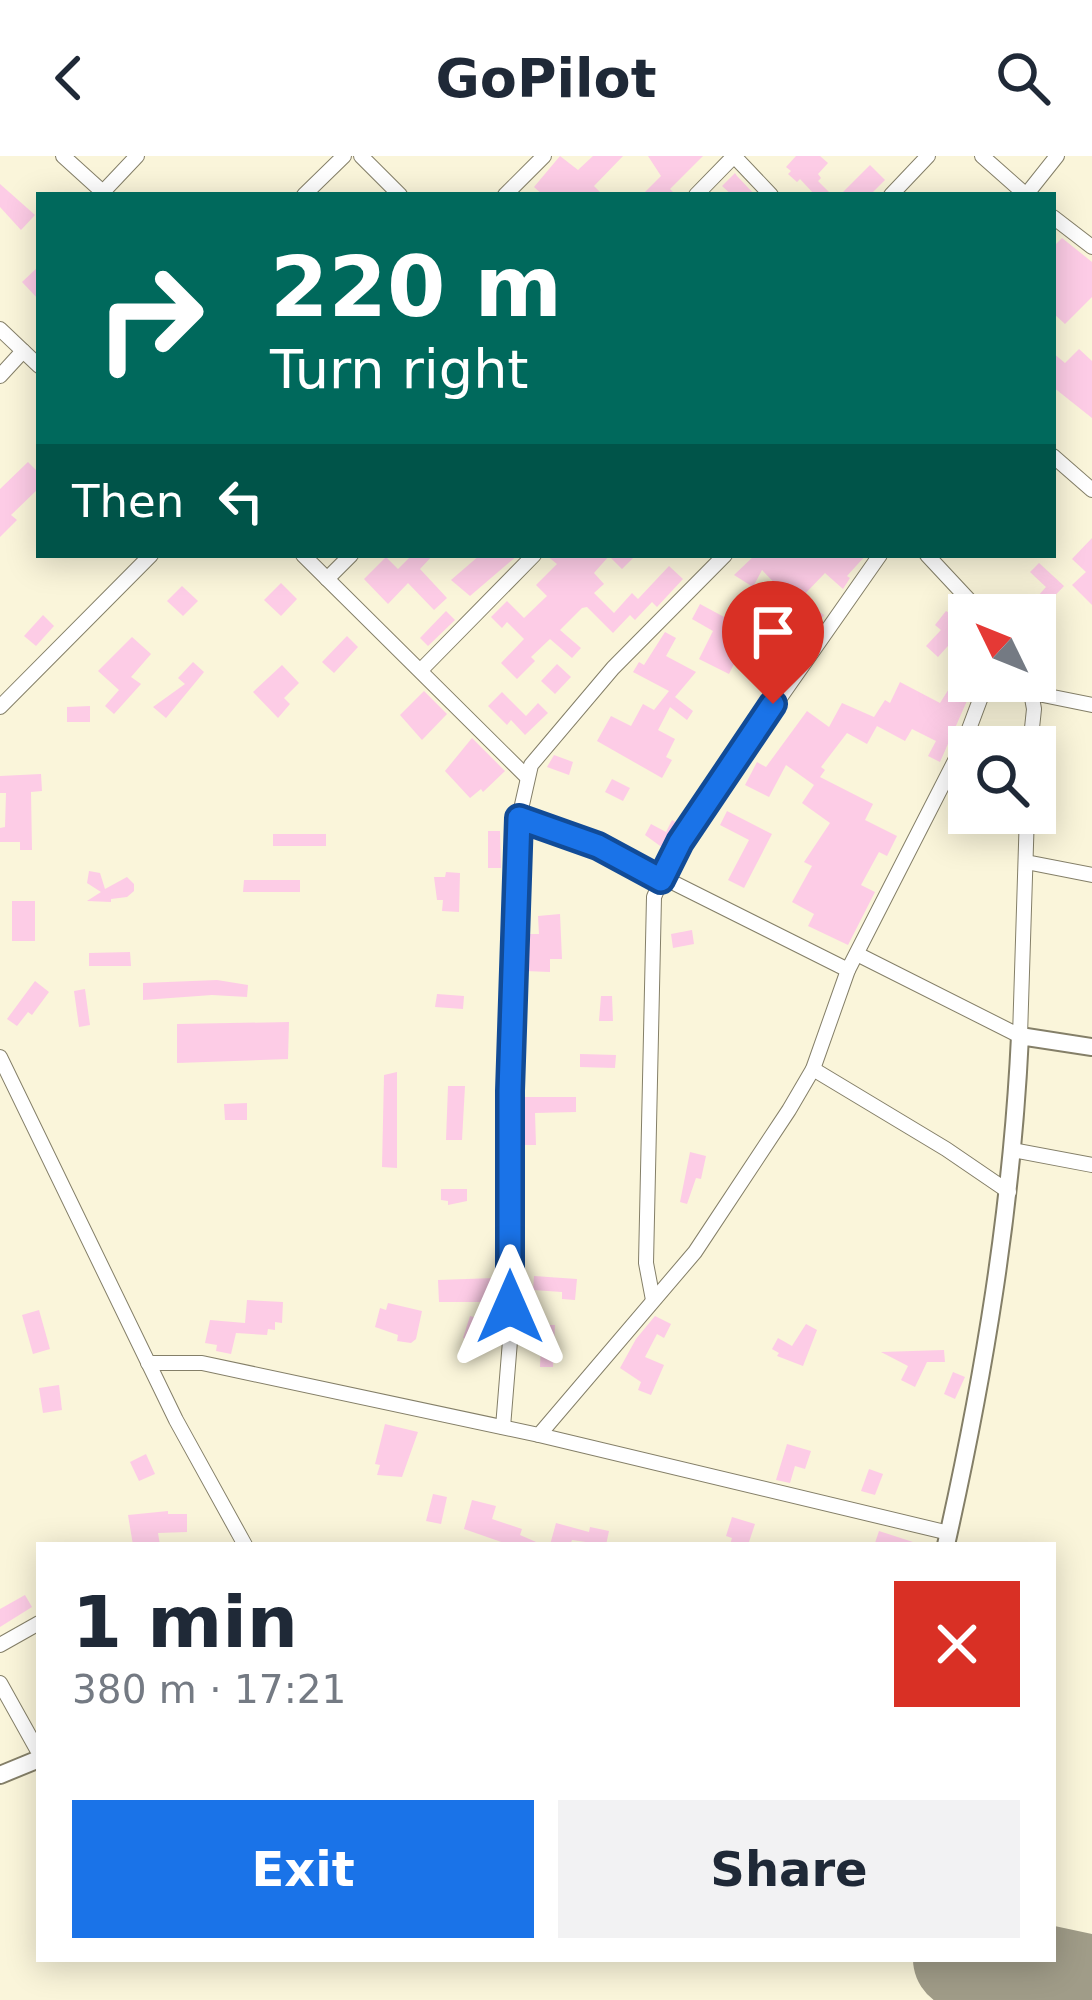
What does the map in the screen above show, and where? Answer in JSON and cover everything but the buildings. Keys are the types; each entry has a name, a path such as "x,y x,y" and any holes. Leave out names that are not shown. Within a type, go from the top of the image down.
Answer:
{"street":[{"path":"63,156 102,192"},
{"path":"106,192 137,156"},
{"path":"307,192 344,156"},
{"path":"361,156 397,192"},
{"path":"508,192 544,156"},
{"path":"699,192 734,156 768,192"},
{"path":"895,192 928,156"},
{"path":"982,156 1023,192"},
{"path":"1028,192 1057,156"},
{"path":"1056,219 1092,247"},
{"path":"0,329 36,363"},
{"path":"0,376 23,351"},
{"path":"1056,459 1092,490"},
{"path":"0,707 148,558"},
{"path":"306,558 526,776"},
{"path":"327,579 348,558"},
{"path":"422,669 531,558"},
{"path":"503,1427 510,1341 510,1091 519,818 526,776 575,710 722,558"},
{"path":"653,1300 646,1263 652,917 661,880 701,810 878,558"},
{"path":"929,558 963,594"},
{"path":"1056,694 1092,705"},
{"path":"539,1435 695,1252 813,1070 848,970 963,745 979,702"},
{"path":"519,818 598,846 848,970"},
{"path":"148,1363 202,1363 503,1427 948,1539 993,1314 1009,1192 1027,834"},
{"path":"1026,862 1092,875"},
{"path":"857,953 1020,1036 1092,1047"},
{"path":"0,1057 148,1363 243,1542"},
{"path":"813,1070 1009,1192"},
{"path":"1013,1150 1092,1165"},
{"path":"0,1645 36,1625"},
{"path":"0,1683 36,1750"},
{"path":"0,1775 36,1757"}],"runway":[{"path":"978,1962 1092,1986"}],"route":[{"path":"510,1307 510,1091 519,818 598,846 661,880 671,856 773,704"}]}
